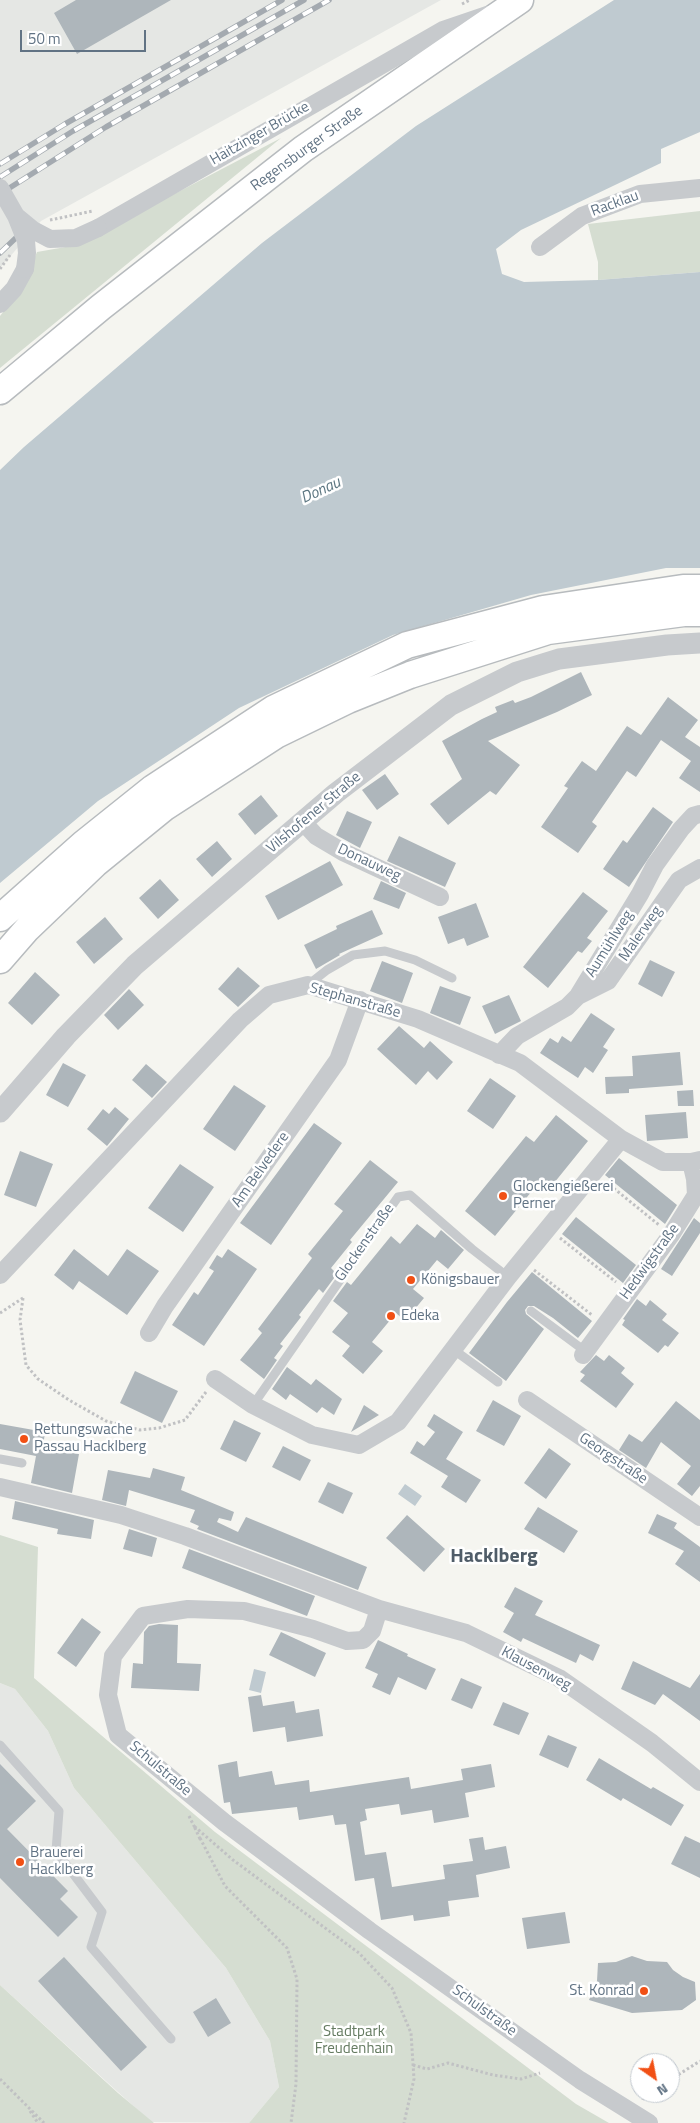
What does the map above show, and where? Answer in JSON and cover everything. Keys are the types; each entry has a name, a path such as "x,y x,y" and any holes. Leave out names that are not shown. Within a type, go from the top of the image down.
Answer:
{"main road":[{"name":"Regensburger Straße","path":"0,391 101,307 303,149 514,4"},
{"name":"Regensburger Straße","path":"0,409 101,307"},
{"path":"0,918 75,851 154,788 214,746 272,709 290,700 407,646 425,640 543,609 675,589 700,588"},
{"path":"0,960 27,929 95,864 165,807 276,735 348,700 410,675 548,631 684,613 700,613"}],"street":[{"name":"Haitzinger Brücke","path":"16,216 33,230 50,239 76,238 98,228 443,30 514,4"},
{"name":"Haitzinger Brücke","path":"0,188 16,216 26,241 27,253 25,269 14,289 0,304"},
{"name":"Racklau","path":"540,247 582,216 640,194 700,188"},
{"name":"Vilshofener Straße","path":"0,1112 66,1036 135,965 344,787 451,705 517,672 560,659 657,646 700,643"},
{"name":"Aumühlweg","path":"499,1055 517,1036 567,1007 578,996 640,894 654,864 681,829 693,816 700,814"},
{"name":"Donauweg","path":"303,822 316,836 343,852 440,898"},
{"name":"Malerweg","path":"578,996 608,981 679,880 700,868"},
{"name":"Stephanstraße","path":"0,1275 240,1020 269,995 308,985 418,1019 520,1063 621,1139 663,1162 695,1161"},
{"name":"Am Belvedere","path":"149,1333 164,1306 338,1060 360,1000"},
{"path":"215,1379 253,1406 312,1435 359,1445 398,1422 508,1277 621,1139"},
{"name":"Hedwigstraße","path":"584,1353 671,1235 696,1195 695,1161"},
{"name":"Georgstraße","path":"527,1400 700,1517"},
{"path":"0,1487 121,1515 185,1536 379,1609"},
{"name":"Schulstraße","path":"379,1609 372,1631 363,1640 347,1641 313,1629 244,1612 188,1609 143,1616 113,1656 108,1695 118,1735 231,1828 370,1930 560,2066 649,2123"},
{"name":"Klausenweg","path":"379,1609 466,1633 559,1678 652,1743 700,1782"}],"lane":[{"path":"308,985 327,970 353,955 385,951 415,960 452,978"},
{"name":"Glockenstraße","path":"253,1406 398,1197 410,1194 472,1249 508,1277"},
{"path":"531,1311 584,1353"},
{"path":"454,1350 498,1382"},
{"path":"0,1459 22,1463"},
{"path":"0,1745 59,1811 56,1851 102,1912 91,1947 171,2039"}],"path":[{"path":"594,1172 671,1235"},
{"path":"548,1228 629,1292"},
{"path":"522,1260 604,1325"},
{"path":"0,1313 23,1298 20,1320 26,1365 38,1379 106,1422 140,1430 159,1428 184,1420 215,1379"},
{"path":"186,1810 225,1886 287,1948 297,1979 296,2084 291,2123"},
{"path":"194,1826 254,1877 359,1953 392,1988 411,2033 414,2079 404,2123"},
{"path":"680,2074 700,2061"},
{"path":"413,2065 426,2069 448,2063 493,2075 521,2079 560,2066"},
{"path":"0,2079 44,2123"},
{"path":"24,2102 38,2123"}],"shaded area":[{"path":"0,0 441,0 41,221 0,268"},
{"path":"0,1683 15,1689 48,1731 74,1788 226,1968 270,2041 279,2087 249,2123 151,2122 0,1985"}],"green space":[{"path":"281,138 0,368 0,316 22,288 37,252 77,245"},
{"path":"700,211 700,272 598,280 598,262 588,224"},
{"name":"Stadtpark Freudenhain","path":"0,1535 38,1547 34,1678 215,1832 576,2104 609,2123 249,2123 279,2087 270,2041 226,1968 74,1788 48,1731 15,1689 0,1683"},
{"path":"0,1985 118,2093 154,2123 0,2123"}],"water":[{"name":"Donau","path":"614,0 700,0 700,132 661,149 661,163 521,230 496,249 502,274 524,282 598,280 700,272 700,568 666,568 531,595 393,635 239,708 98,801 0,883 0,470 24,447 262,243 416,126"},
{"path":"405,1484 422,1496 415,1506 398,1494"},
{"path":"254,1669 266,1672 261,1693 249,1690"}],"building":[{"path":"76,0 171,0 77,54 54,13"},
{"path":"581,672 592,695 488,741 520,765 496,795 490,791 448,825 430,804 462,779 442,741 497,712 495,707 513,700 515,703 531,697"},
{"path":"668,697 698,720 685,737 700,747 700,792 679,778 691,761 661,740 636,777 627,771 592,822 597,826 578,853 541,827 568,788 564,786 582,761 596,771 627,726 641,735"},
{"path":"385,774 399,794 377,810 362,790"},
{"path":"261,795 278,816 255,835 238,814"},
{"path":"653,807 673,822 629,887 603,869 623,840 627,843"},
{"path":"347,811 372,822 360,848 336,835"},
{"path":"399,836 456,863 445,887 387,861"},
{"path":"217,841 232,859 212,877 196,859"},
{"path":"330,861 343,885 278,920 265,896"},
{"path":"160,879 179,900 158,919 139,898"},
{"path":"381,881 406,893 399,909 373,899"},
{"path":"583,892 608,911 587,938 592,941 582,953 578,951 548,988 523,967"},
{"path":"476,903 489,937 467,946 464,938 448,944 438,917"},
{"path":"372,910 383,934 339,954 316,969 304,945 337,929 336,926"},
{"path":"105,917 123,939 94,964 76,942"},
{"path":"650,960 675,972 662,997 638,984"},
{"path":"382,961 413,973 402,1003 370,991"},
{"path":"238,967 260,986 238,1007 218,989"},
{"path":"35,972 60,995 32,1025 8,1003"},
{"path":"440,986 471,997 460,1025 430,1013"},
{"path":"129,989 144,1005 118,1030 104,1015"},
{"path":"509,995 521,1021 495,1034 482,1006"},
{"path":"591,1013 615,1029 603,1047 608,1050 593,1073 585,1067 578,1078 540,1053 550,1038 558,1043 562,1036 571,1042"},
{"path":"399,1026 424,1048 430,1041 453,1062 437,1080 428,1071 416,1085 377,1049"},
{"path":"680,1052 683,1085 629,1089 629,1093 606,1094 605,1077 633,1076 632,1056"},
{"path":"63,1063 86,1075 68,1107 46,1095"},
{"path":"146,1064 167,1082 152,1098 132,1080"},
{"path":"490,1078 516,1096 493,1129 467,1111"},
{"path":"234,1085 266,1106 235,1151 203,1129"},
{"path":"693,1090 694,1106 678,1106 677,1091"},
{"path":"115,1107 129,1119 107,1146 87,1129 103,1109 109,1114"},
{"path":"686,1112 688,1138 647,1141 645,1115"},
{"path":"556,1115 588,1141 550,1188 541,1180 495,1236 465,1211 526,1136 534,1142"},
{"path":"314,1123 342,1143 271,1245 240,1223"},
{"path":"20,1151 53,1164 36,1207 4,1195"},
{"path":"619,1158 677,1205 665,1224 605,1175"},
{"path":"370,1160 398,1182 350,1240 352,1242 331,1268 337,1274 323,1293 319,1289 299,1315 301,1317 280,1344 283,1346 274,1358 277,1360 264,1379 240,1360 262,1333 258,1329 312,1258 308,1254 343,1211 334,1204"},
{"path":"180,1164 214,1187 183,1232 148,1208"},
{"path":"576,1217 636,1265 623,1283 562,1234"},
{"path":"694,1218 700,1223 700,1233 672,1276 661,1269"},
{"path":"417,1224 435,1238 441,1230 464,1250 448,1269 437,1260 413,1289 424,1298 405,1321 396,1313 372,1342 383,1351 363,1374 342,1356 350,1346 332,1332 348,1313 333,1301 347,1282 351,1285 391,1236 400,1244"},
{"path":"74,1249 108,1276 127,1249 159,1271 127,1315 79,1281 73,1290 54,1275"},
{"path":"228,1249 257,1269 204,1346 172,1325 194,1292 198,1295 214,1271 209,1268 217,1255 222,1258"},
{"path":"532,1272 592,1321 578,1338 553,1318 534,1306 528,1306 525,1310 526,1314 544,1329 506,1381 469,1353"},
{"path":"637,1299 646,1306 650,1300 667,1314 662,1320 679,1333 668,1347 665,1345 658,1353 622,1325 625,1320 623,1319"},
{"path":"596,1355 604,1361 609,1355 625,1368 621,1373 634,1384 616,1408 580,1381 585,1375 580,1372"},
{"path":"287,1367 311,1385 316,1379 342,1399 334,1415 322,1407 317,1413 290,1394 286,1400 272,1389"},
{"path":"135,1371 178,1391 162,1423 120,1403"},
{"path":"493,1400 521,1416 504,1446 476,1431"},
{"path":"676,1401 700,1420 700,1486 692,1496 677,1484 691,1466 661,1442 646,1468 619,1450 629,1434 642,1442"},
{"path":"364,1405 379,1415 351,1432"},
{"path":"434,1414 463,1432 446,1459 481,1480 466,1503 441,1487 448,1476 410,1453 417,1441 424,1446 435,1432 427,1426"},
{"path":"234,1420 261,1433 246,1462 220,1449"},
{"path":"0,1424 45,1432 43,1447 79,1454 72,1493 31,1483 36,1456 0,1449"},
{"path":"283,1446 311,1460 300,1481 272,1467"},
{"path":"549,1448 571,1464 546,1499 524,1483"},
{"path":"153,1468 185,1477 181,1490 234,1512 231,1521 219,1518 217,1522 238,1532 246,1517 367,1567 358,1590 197,1529 199,1526 190,1522 195,1510 129,1490 126,1506 102,1500 108,1470 150,1478"},
{"path":"328,1482 353,1493 343,1514 318,1502"},
{"path":"15,1501 94,1520 91,1539 57,1534 58,1529 12,1519"},
{"path":"538,1507 578,1531 564,1553 524,1529"},
{"path":"657,1514 677,1523 674,1528 700,1547 700,1582 675,1564 684,1551 648,1533"},
{"path":"407,1515 445,1549 424,1572 386,1538"},
{"path":"129,1529 157,1538 152,1557 123,1549"},
{"path":"189,1549 315,1596 307,1616 182,1568"},
{"path":"515,1587 543,1601 535,1615 600,1645 593,1661 580,1654 576,1663 523,1638 521,1642 503,1632 514,1613 504,1607"},
{"path":"82,1618 101,1632 76,1667 57,1653"},
{"path":"159,1624 178,1625 177,1663 201,1664 199,1691 131,1688 133,1663 143,1664 144,1632 149,1626"},
{"path":"281,1632 326,1653 315,1677 269,1655"},
{"path":"378,1640 436,1669 426,1690 398,1677 390,1695 372,1687 378,1674 365,1668"},
{"path":"633,1661 690,1688 700,1674 700,1721 663,1694 655,1705 621,1689"},
{"path":"461,1678 482,1687 472,1709 451,1700"},
{"path":"261,1695 263,1706 294,1701 296,1713 319,1709 323,1736 287,1742 285,1727 253,1732 248,1697"},
{"path":"503,1702 529,1713 519,1735 493,1725"},
{"path":"548,1735 577,1747 568,1768 539,1755"},
{"path":"599,1758 651,1789 653,1787 684,1805 671,1826 623,1798 621,1801 586,1780"},
{"path":"237,1761 239,1777 272,1771 275,1785 309,1780 310,1792 409,1777 411,1789 463,1780 461,1769 491,1764 495,1787 465,1793 469,1817 434,1823 432,1810 401,1815 399,1804 365,1809 367,1820 360,1822 365,1855 386,1852 392,1887 445,1879 443,1865 473,1861 469,1839 483,1837 485,1850 506,1846 510,1868 476,1875 479,1897 448,1901 450,1916 414,1921 413,1915 381,1920 374,1878 355,1881 346,1824 335,1825 333,1815 299,1820 297,1807 232,1814 230,1802 224,1803 218,1765"},
{"name":"Brauerei Hacklberg","path":"0,1764 36,1801 7,1829 68,1891 60,1899 78,1917 58,1937 0,1878"},
{"path":"685,1836 700,1843 700,1878 671,1864"},
{"path":"565,1912 570,1943 527,1949 522,1918"},
{"name":"St. Konrad","path":"632,1956 647,1961 667,1962 673,1970 695,1982 696,2000 682,2010 632,2013 589,2000 597,1981 598,1963 616,1962"},
{"path":"64,1957 147,2047 121,2071 38,1981"},
{"path":"216,1998 231,2023 208,2037 193,2012"}],"railway":[{"path":"0,164 65,124 282,0"},
{"path":"0,177 73,131 304,0"},
{"path":"0,194 106,127 329,0"},
{"path":"0,253 21,233"}],"place":[{"name":"Glockengießerei Perner","path":"503,1196"},
{"name":"Königsbauer","path":"411,1280"},
{"name":"Edeka","path":"391,1316"},
{"name":"Rettungswache Passau Hacklberg","path":"24,1439"},
{"name":"Brauerei Hacklberg","path":"20,1862"},
{"name":"St. Konrad","path":"644,1991"}],"district":[{"name":"Hacklberg","path":"494,1557"}]}
